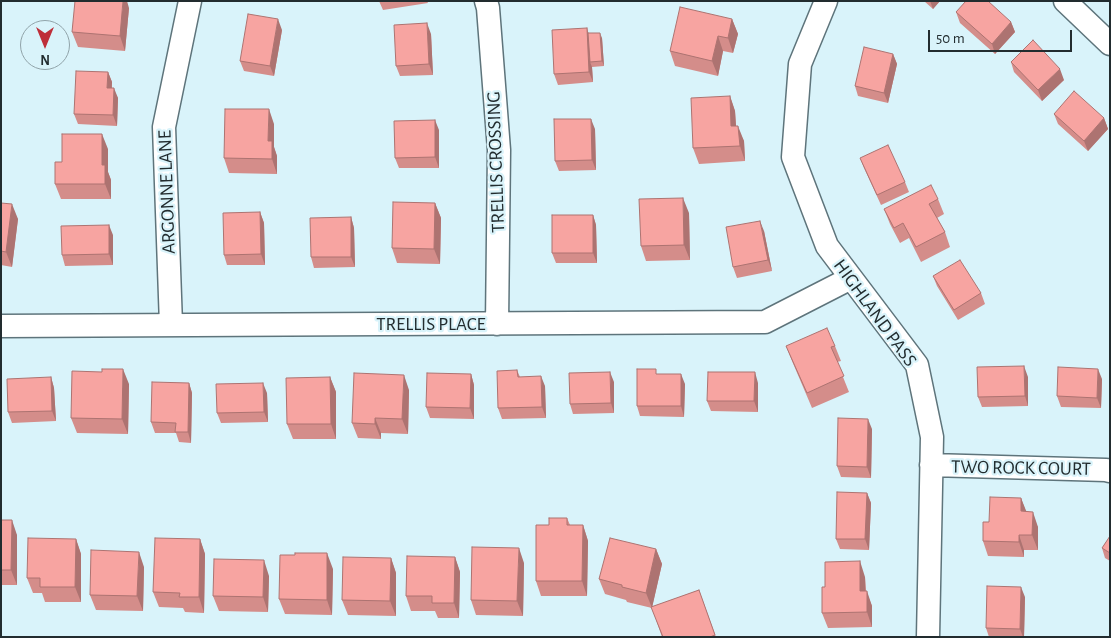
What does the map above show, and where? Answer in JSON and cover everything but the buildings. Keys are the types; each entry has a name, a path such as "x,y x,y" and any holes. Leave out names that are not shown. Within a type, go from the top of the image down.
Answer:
{"street":[{"name":"ARGONNE LANE","path":"171,325 164,127 190,1"},
{"name":"TRELLIS CROSSING","path":"486,1 499,150 498,324"},
{"name":"HIGHLAND PASS","path":"826,1 800,64 793,157 827,246 917,365 932,437 928,637"},
{"path":"1065,1 1110,44"},
{"name":"TRELLIS PLACE","path":"1,326 765,322 851,278"},
{"name":"TWO ROCK COURT","path":"931,465 1110,471"}]}
